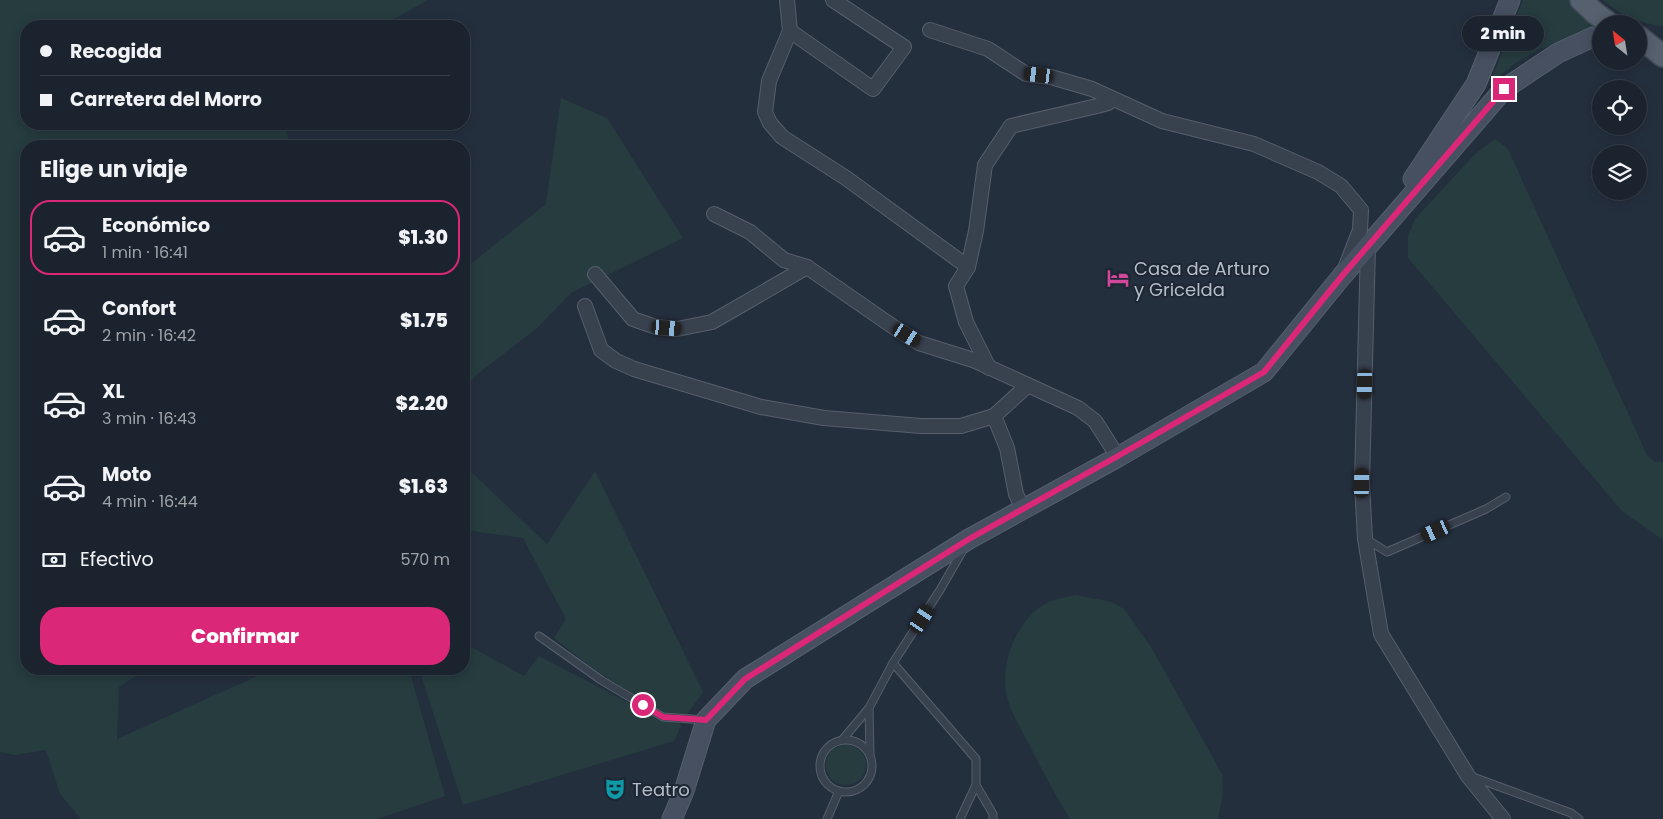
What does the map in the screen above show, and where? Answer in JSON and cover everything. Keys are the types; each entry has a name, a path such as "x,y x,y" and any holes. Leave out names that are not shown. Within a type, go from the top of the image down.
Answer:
{"main road":[{"path":"1368,246 1476,84 1510,0"},
{"path":"1581,0 1598,15"},
{"path":"672,819 684,791 706,720 745,679 969,539 1264,372 1342,276 1504,89 1558,53 1592,37"},
{"path":"1648,38 1663,40"},
{"path":"1648,44 1663,56"}],"street":[{"path":"788,0 790,31 769,81 765,112 770,123 782,137 846,178 968,267"},
{"path":"790,31 873,89 904,47 833,0"},
{"path":"930,30 988,49 1026,74 1051,77 1092,89 1162,121 1254,144 1318,172 1341,186 1361,210 1360,230 1342,276"},
{"path":"989,368 966,322 956,286 968,267 976,231 985,165 1011,126 1097,106 1108,103 1113,99"},
{"path":"714,214 750,232 784,260 807,267 919,343 973,360 1078,408 1095,421 1118,456"},
{"path":"1368,246 1362,483 1366,539 1381,634 1468,776 1503,819"},
{"path":"595,274 633,319 656,327 677,328 712,322 807,267"},
{"path":"585,306 601,350 616,361 634,369 761,407 824,418 921,426 961,426 994,416 1027,386"},
{"path":"994,416 1007,448 1016,494 1022,509"}],"lane":[{"path":"1366,539 1387,552 1486,509 1506,498"},
{"path":"843,739 869,708 893,663 940,590 969,539"},
{"path":"539,636 601,680 663,717 706,720"},
{"path":"893,663 976,759 976,785 960,819"},
{"path":"869,708 872,772 868,780 856,790 848,792 838,791 830,787 820,773 819,763 822,754 834,742 843,739 852,740 860,743 870,755"},
{"path":"1468,776 1571,813 1579,819"},
{"path":"976,785 993,814 993,819"},
{"path":"827,819 838,791"}],"green space":[{"path":"0,0 428,0 392,20 20,20 20,130 286,130 289,140 20,140 20,675 138,675 119,687 117,739 260,675 411,675 445,796 377,819 81,819 60,794 46,750 15,755 0,752"},
{"path":"1523,0 1575,0 1592,18 1592,30 1538,50 1514,64 1489,85"},
{"path":"1603,0 1663,0 1663,26 1648,23 1648,15 1625,15"},
{"path":"561,98 607,118 683,238 571,293 537,328 475,376 470,383 470,264 546,204"},
{"path":"1495,139 1508,149 1647,455 1655,462 1663,462 1663,540 1622,511 1408,258 1408,236 1415,219 1475,154"},
{"path":"470,471 547,544 595,471 703,692 686,716 666,714 657,710 591,667 554,638 566,619 523,538 470,531"},
{"path":"1075,595 1112,602 1124,609 1151,647 1222,774 1223,792 1218,819 1070,819 1012,712 1007,698 1005,679 1010,650 1018,633 1029,617 1041,606"},
{"path":"470,646 524,676 539,656 654,716 679,722 681,726 674,741 463,805 421,675 470,675"},
{"path":"850,745 857,748 863,754 866,765 865,773 857,782 850,785 842,785 835,782 827,773 826,761 829,754 838,746"}],"place":[{"name":"Casa de Arturo y Gricelda","path":"1118,278"},
{"name":"Teatro","path":"615,789"}],"route":[{"path":"643,705 663,717 706,720 745,679 969,539 1264,372 1342,276 1504,89"}]}
